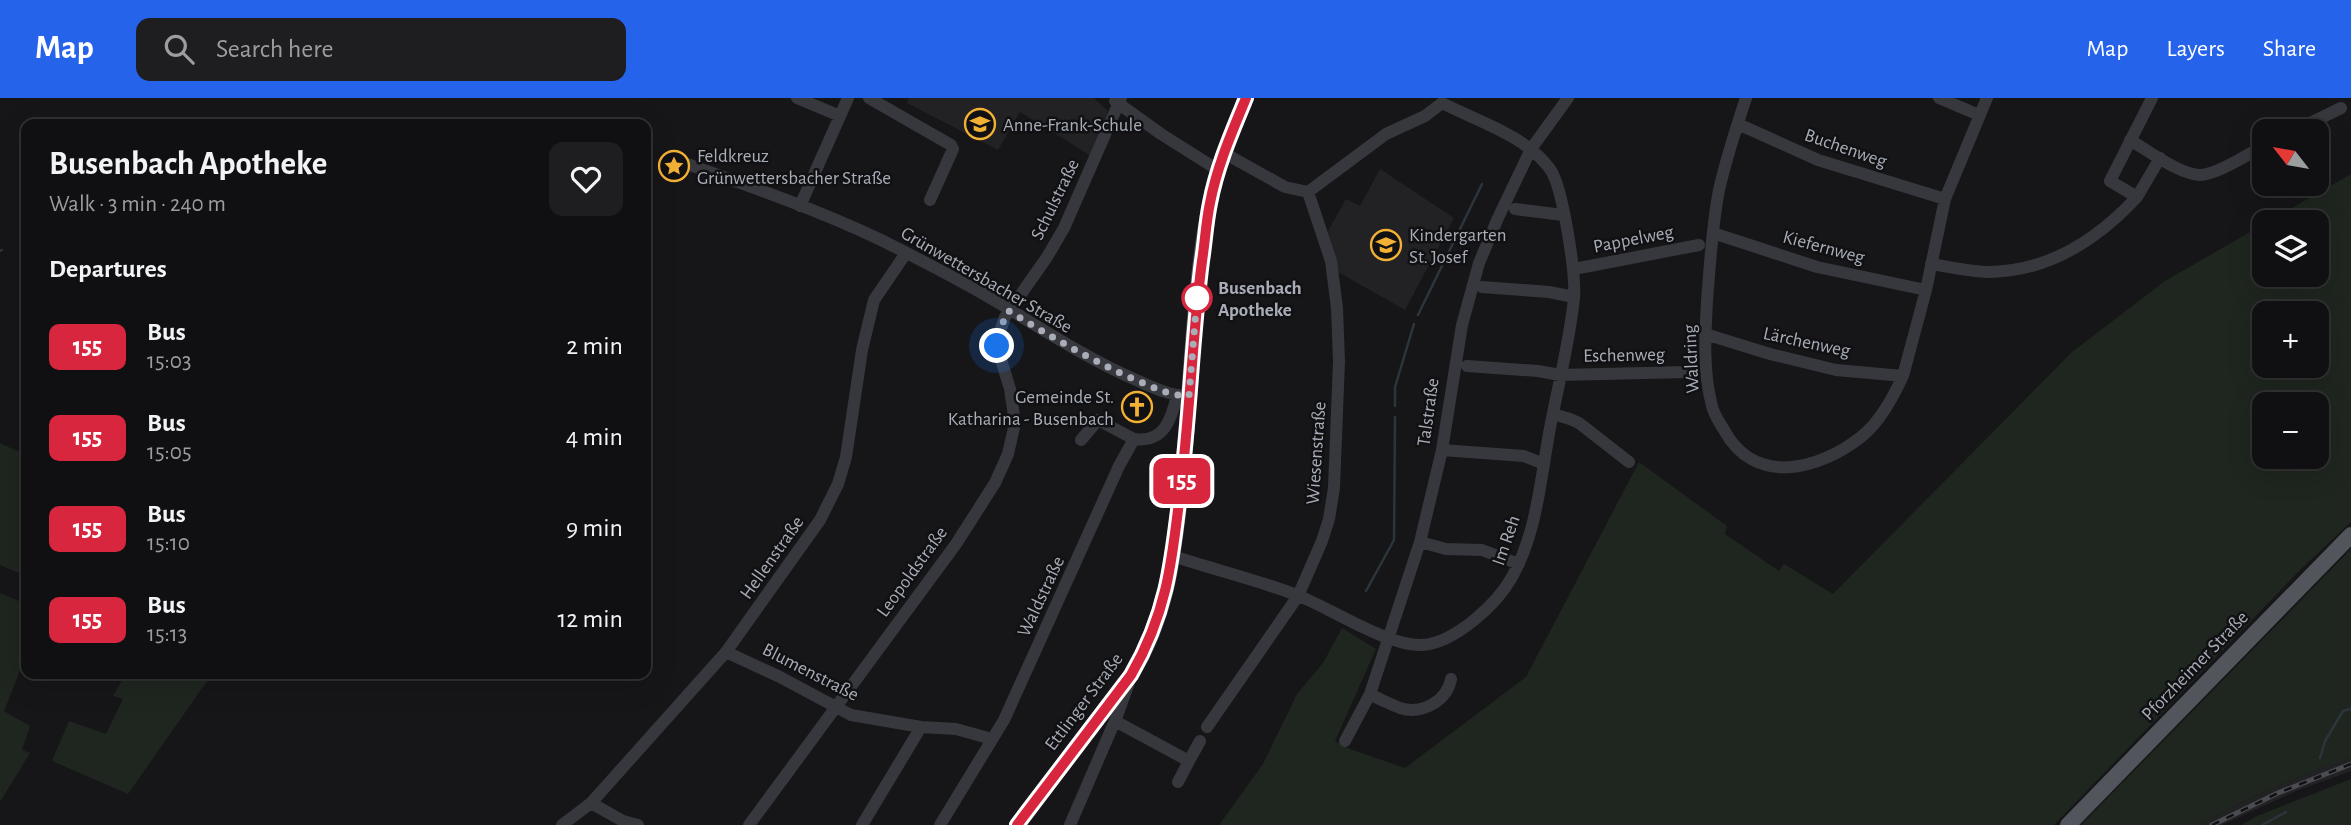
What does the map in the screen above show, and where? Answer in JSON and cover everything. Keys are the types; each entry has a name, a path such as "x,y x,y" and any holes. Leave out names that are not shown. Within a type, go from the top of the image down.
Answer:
{"main road":[{"name":"Ettlinger Straße","path":"1017,825 1131,675 1146,651 1157,623 1167,591 1173,556 1183,396 1209,205 1218,170 1246,98"},
{"name":"Pforzheimer Straße","path":"2068,825 2351,535"}],"street":[{"path":"797,98 840,116"},
{"path":"800,206 848,98"},
{"path":"869,98 951,145 953,149 930,200"},
{"name":"Talstraße","path":"1345,741 1370,694 1448,451 1454,365 1472,286 1498,218 1531,149 1568,98"},
{"name":"Waldring","path":"1746,98 1719,191 1705,334 1705,370 1712,409 1726,434 1748,457 1782,468 1807,466 1826,459 1864,436 1885,409 1903,376 1926,290 1945,200 1987,98"},
{"path":"1939,98 1979,115"},
{"path":"2137,197 2110,181 2152,98"},
{"path":"1117,100 1218,170"},
{"name":"Schulstraße","path":"1009,311 1064,228 1117,100"},
{"path":"1224,153 1285,187 1308,192 1385,134 1425,116 1443,101"},
{"name":"Im Reh","path":"1173,556 1298,596 1389,638 1423,645 1454,634 1473,621 1511,580 1534,517 1574,297 1574,269 1554,176 1531,149 1443,101"},
{"path":"2319,119 2341,108"},
{"name":"Buchenweg","path":"1738,124 1818,160 1945,200"},
{"path":"2130,140 2184,171 2199,175 2212,172 2252,152"},
{"path":"1931,264 1987,272 2009,271 2052,260 2098,234 2137,197 2160,158"},
{"name":"Grünwettersbacher Straße","path":"687,164 800,206 906,253 972,288 1068,347 1110,369 1183,396"},
{"name":"Wiesenstraße","path":"1206,727 1298,596 1329,519 1334,488 1339,361 1337,308 1331,261 1308,192"},
{"path":"1515,209 1563,215"},
{"name":"Kiefernweg","path":"1713,233 1816,267 1926,290"},
{"name":"Pappelweg","path":"1574,269 1699,245"},
{"name":"Hellenstraße","path":"562,825 592,803 726,652 820,520 838,484 846,457 862,351 874,300 906,253"},
{"path":"1482,287 1549,292 1574,297"},
{"name":"Leopoldstraße","path":"749,825 956,544 995,483 1008,454 1015,424 1014,407 996,343 1009,311"},
{"name":"Lärchenweg","path":"1705,334 1836,370 1903,376"},
{"name":"Eschenweg","path":"1466,366 1560,375 1688,372"},
{"path":"1081,440 1098,420 1134,439 1144,440 1160,433 1168,424 1183,396"},
{"path":"1553,414 1579,424 1629,462"},
{"name":"Waldstraße","path":"940,825 1004,720 1119,466 1134,439"},
{"path":"1448,451 1524,456 1544,464"},
{"path":"1420,542 1446,549 1482,550 1519,564"},
{"name":"Blumenstraße","path":"726,652 851,715 921,727 956,729 992,739"},
{"path":"1070,825 1115,721 1131,675"},
{"path":"1370,694 1402,709 1413,710 1440,701 1449,690 1451,679"},
{"path":"1115,721 1189,761"},
{"path":"862,825 921,727"},
{"path":"1178,782 1200,741"},
{"path":"592,803 623,821 638,825"}],"shaded area":[{"name":"Anne-Frank-Schule","path":"909,98 1094,98 1108,111 1091,156 1020,112 998,150 907,103"},
{"name":"Kindergarten St. Josef","path":"1380,169 1454,218 1405,310 1338,272 1328,231 1346,199 1360,206"},
{"path":"2351,174 2351,522 2301,569 2054,825 1219,825 1263,764 1297,694 1323,663 1342,628 1376,649 1335,741 1405,768 1526,677 1639,462 1727,526 1725,534 1779,571 1784,564 1833,594 2072,352 2165,281 2252,231 2252,287 2329,287 2329,210 2289,210 2313,196 2329,196 2329,187"},
{"path":"0,443 21,453 21,574 0,565"},
{"path":"2351,549 2351,758 2294,779 2236,805 2200,825 2081,825"},
{"path":"0,593 21,602 21,668 4,711 30,726 22,750 30,753 0,802"},
{"path":"123,679 208,679 128,794 52,761 69,721 106,734 123,699 113,696"},
{"path":"2351,758 2351,771 2296,791 2222,825 2200,825 2236,805 2294,779"},
{"path":"2351,779 2351,825 2241,825 2257,816"}],"waterway":[{"path":"1418,315 1482,184"},
{"path":"1395,406 1395,387 1414,324"},
{"path":"1366,591 1394,540 1395,417"},
{"path":"2320,758 2325,741 2343,711 2351,709"},
{"path":"2262,825 2286,812"}],"railway":[{"path":"2212,825 2278,793 2351,764"}],"bus line":[{"name":"155","path":"1017,825 1131,675 1146,651 1157,623 1167,591 1173,556 1209,205 1218,170 1246,98"}],"place":[{"name":"Anne-Frank-Schule","path":"980,124"},
{"name":"Feldkreuz Grünwettersbacher Straße","path":"674,166"},
{"name":"Kindergarten St. Josef","path":"1386,245"},
{"name":"Busenbach Apotheke","path":"1197,298"},
{"name":"Gemeinde St. Katharina - Busenbach","path":"1137,407"}],"route":[{"path":"997,346 1000,328 1009,311 1110,369 1164,392 1189,396 1197,298"}]}
